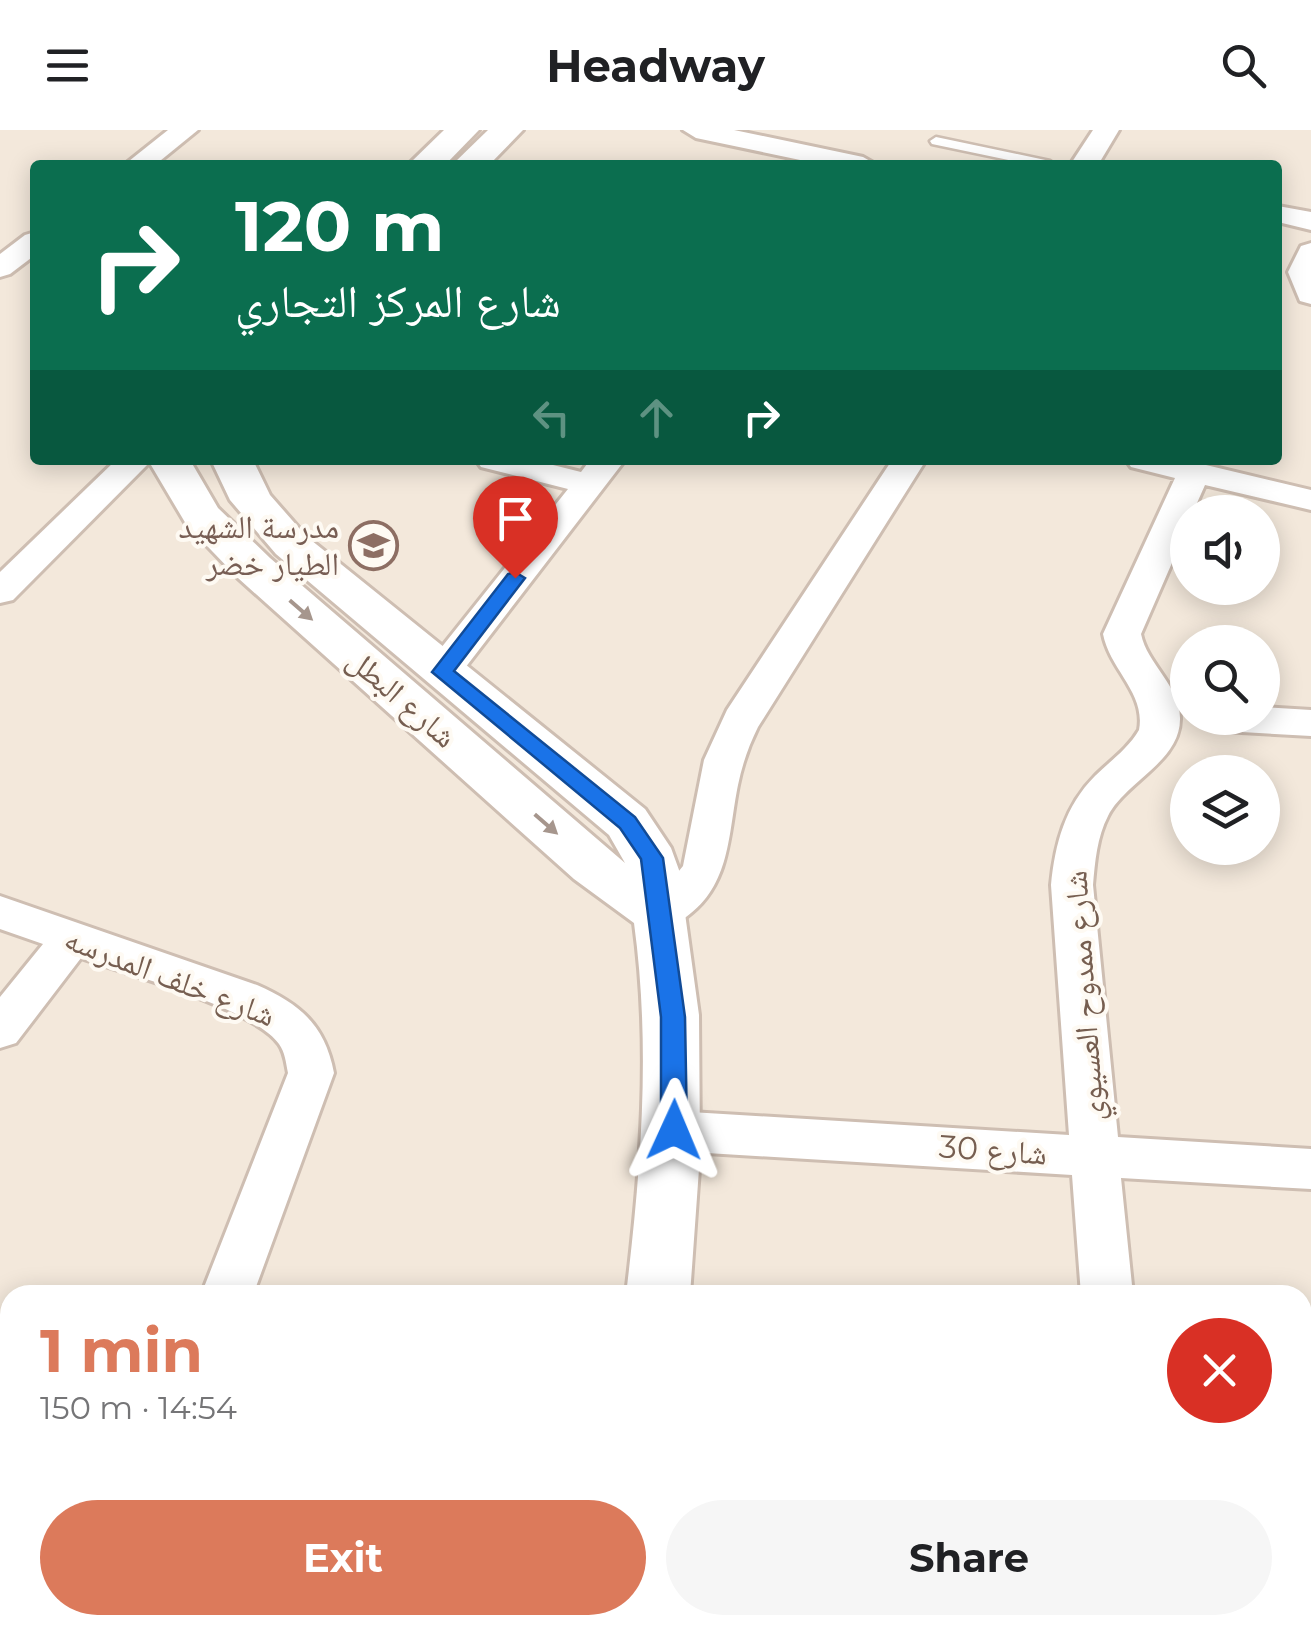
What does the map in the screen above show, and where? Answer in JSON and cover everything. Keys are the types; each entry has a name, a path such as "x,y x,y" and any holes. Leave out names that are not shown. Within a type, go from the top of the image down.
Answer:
{"street":[{"path":"145,160 185,130"},
{"path":"430,160 463,130"},
{"path":"474,160 507,130"},
{"path":"696,130 839,160"},
{"path":"1087,160 1106,130"},
{"path":"1282,215 1311,221"},
{"path":"0,268 24,245"},
{"path":"1311,252 1303,272 1311,295"},
{"path":"0,592 130,465"},
{"name":"شارع البطل","path":"171,465 200,515 254,568 592,866 659,914"},
{"name":"شارع البطل","path":"234,465 251,500 280,534 442,672 628,822 652,858 673,1017 674,1130 659,1285"},
{"path":"537,465 598,472"},
{"path":"659,914 693,890 702,874 715,790 744,715 906,465"},
{"path":"1164,465 1311,500"},
{"path":"442,672 598,472"},
{"path":"1170,720 1161,720 1150,689 1128,661 1122,634 1194,472"},
{"name":"شارع ممدوح العسيوي","path":"1106,1285 1072,884 1074,857 1091,808 1106,787 1157,738 1161,720"},
{"path":"1280,721 1311,723"},
{"name":"شارع خلف المدرسه","path":"0,912 277,1013 296,1028 308,1050 311,1073 231,1285"},
{"path":"0,1030 72,938"},
{"name":"شارع 30","path":"674,1130 1311,1169"}],"lane":[{"path":"936,140 1027,160"}],"shaded area":[{"path":"0,130 1311,130 1311,1285 0,1285"}],"place":[{"name":"مدرسة الشهيد الطيار خضر","path":"374,545"}],"route":[{"path":"515,578 442,672 628,822 652,858 673,1017 674,1130"}]}
